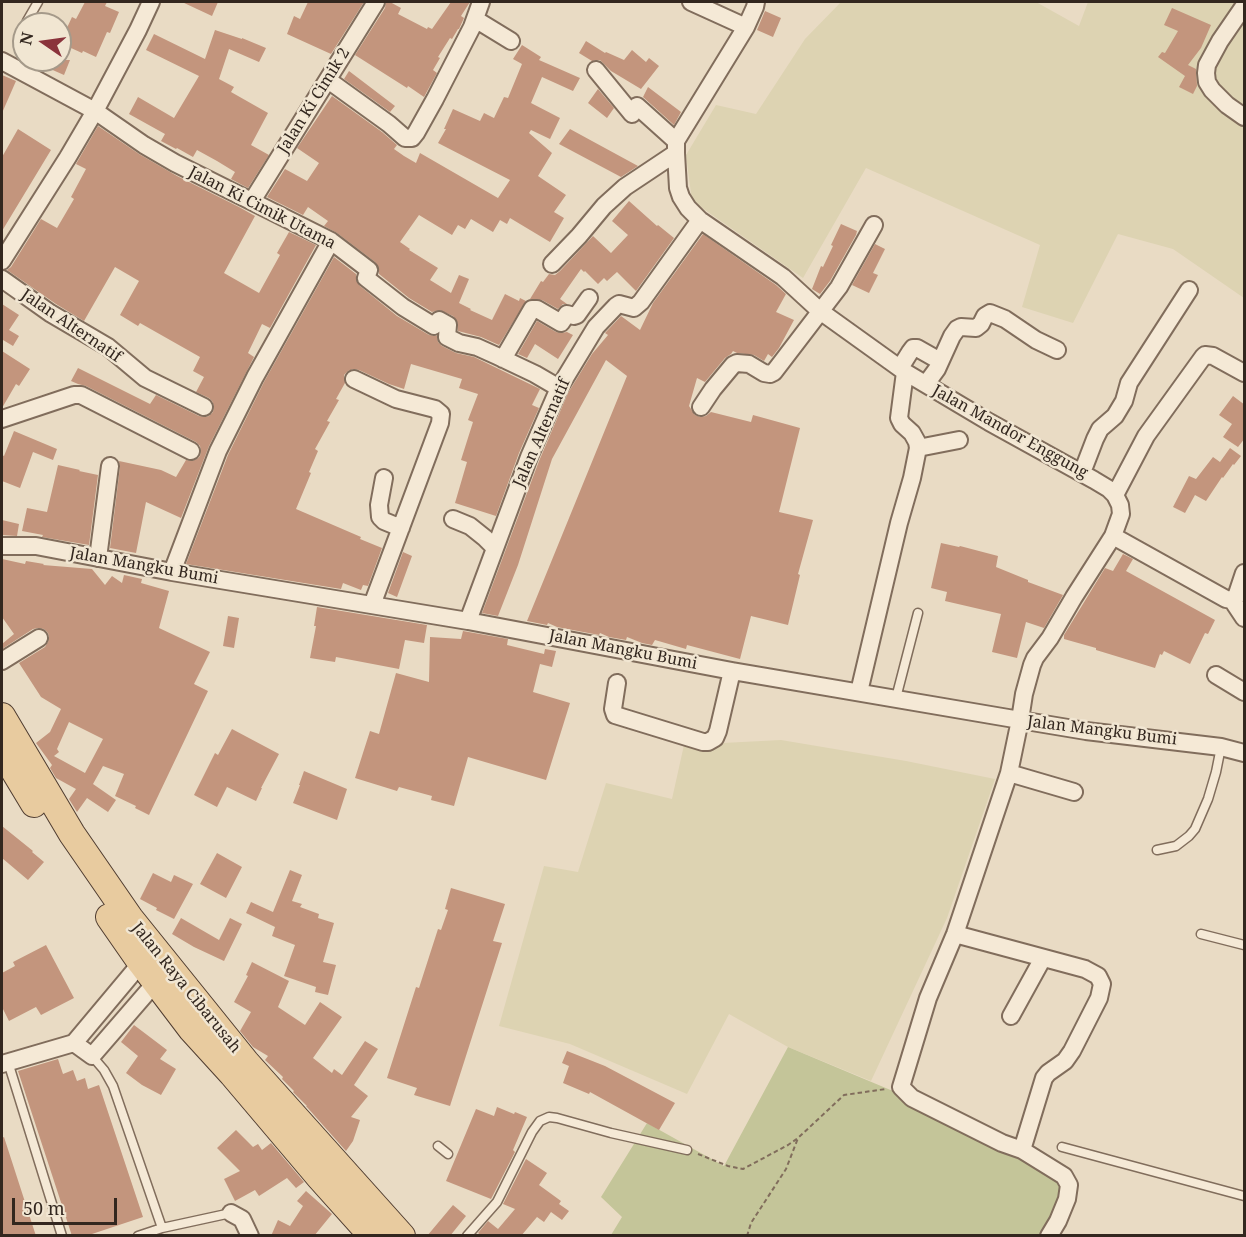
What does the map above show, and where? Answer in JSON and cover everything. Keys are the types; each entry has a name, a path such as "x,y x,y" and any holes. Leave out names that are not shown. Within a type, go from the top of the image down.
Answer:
{"main road":[{"name":"Jalan Raya Cibarusah","path":"2,716 72,834 130,918 306,1162 372,1236"},
{"name":"Jalan Raya Cibarusah","path":"2,751 60,848 148,973 191,1029 239,1068 396,1233"}],"street":[{"path":"2,261 95,111 151,2"},
{"name":"Jalan Ki Cimik 2","path":"252,201 376,2"},
{"path":"328,80 405,138 412,138 435,99 475,19 481,2"},
{"path":"691,2 746,27"},
{"path":"552,264 604,206 676,147 746,27 756,2"},
{"path":"1245,6 1220,40 1206,73 1212,90 1227,105 1245,117"},
{"path":"475,19 511,41"},
{"name":"Jalan Ki Cimik Utama","path":"2,61 95,111 144,145 175,163 331,241 369,270 366,278 403,307 434,326 439,320 448,325 447,336 459,343 477,347 503,359 559,388"},
{"path":"596,70 632,114 637,106 676,147 678,188 688,208 700,220"},
{"name":"Jalan Mandor Enggung","path":"700,220 783,277 820,311 902,370 1116,495"},
{"name":"Jalan Alternatif","path":"468,621 529,457 559,388 596,327 619,304 634,308 641,302 700,220"},
{"path":"701,407 713,389 737,363 749,364 764,373 774,372 838,287 874,225"},
{"path":"172,572 218,451 255,377 331,241"},
{"name":"Jalan Alternatif","path":"2,279 50,313 108,347 145,378 204,407"},
{"path":"1080,472 1100,429 1114,416 1124,401 1129,383 1189,290"},
{"path":"503,359 532,309 537,309 560,323 567,314 577,315 589,298"},
{"path":"926,384 957,329 976,328 990,313 1057,350"},
{"path":"859,692 918,448 912,433 899,418 902,370 913,348 940,361"},
{"path":"1049,1236 1067,1199 1069,1185 1064,1176 1022,1150 1002,1143 912,1098 901,1088 928,998 955,934 1009,773 1024,693 1035,658 1050,638 1113,536 1121,514 1116,495 1146,436 1203,357 1213,356 1245,373"},
{"path":"354,379 396,399 435,409 441,414 440,423 372,605"},
{"path":"2,419 74,395 81,395 191,451"},
{"path":"918,448 959,440"},
{"path":"98,558 110,466"},
{"path":"384,478 379,505 380,517 401,528"},
{"path":"453,519 470,526 495,548"},
{"path":"1113,536 1226,599 1232,600 1245,618"},
{"name":"Jalan Mangku Bumi","path":"2,546 36,546 172,572 468,621 732,671 1020,720 1221,747 1245,753"},
{"path":"1232,600 1236,597 1245,573"},
{"path":"2,661 39,638"},
{"path":"617,683 613,709 615,715 708,742 715,738 718,731 732,671"},
{"path":"1216,675 1245,692"},
{"path":"1009,773 1074,792"},
{"path":"955,934 1085,969 1098,976 1102,984 1099,998 1069,1057 1044,1078 1022,1150"},
{"path":"1011,1016 1043,958"},
{"path":"74,1043 92,1056 148,973"},
{"path":"5,1063 74,1043 148,973"},
{"path":"231,1213 242,1219 250,1236"}],"lane":[{"path":"896,698 918,613"},
{"path":"1157,850 1176,846 1189,836 1199,822 1216,772 1221,747"},
{"path":"1200,934 1245,945"},
{"path":"92,1056 104,1070 113,1086 162,1228"},
{"path":"5,1063 62,1236"},
{"path":"467,1236 497,1202 532,1132 540,1121 549,1117 687,1150"},
{"path":"438,1146 448,1154"},
{"path":"1062,1147 1245,1196"},
{"path":"138,1236 162,1228 231,1213"}],"path":[{"path":"687,1150 728,1166 743,1169 768,1157 798,1138 844,1095 901,1088"},
{"path":"747,1236 751,1223 786,1169 798,1138"}],"shaded area":[{"path":"841,2 1036,2 1079,26 1088,2 1244,2 1244,298 1173,249 1118,234 1073,323 1022,307 1040,245 866,168 803,278 692,201 686,155 716,105 756,114 805,39"},
{"path":"781,740 995,779 947,918 871,1081 788,1047 729,1014 687,1094 570,1044 499,1026 544,866 578,872 606,783 672,799 684,745"}],"green space":[{"path":"788,1047 1024,1146 1072,1177 1039,1236 611,1235 622,1217 601,1197 647,1123 724,1166"}],"building":[{"path":"85,2 107,2 105,6 119,12 96,57 72,48 72,17 76,19"},
{"path":"182,2 218,2 212,16"},
{"path":"308,2 364,2 331,54 287,34 294,16 300,19"},
{"path":"386,2 401,8 398,14 427,29 428,27 432,29 451,2 470,2 461,16 464,18 459,29 452,39 450,38 438,57 440,58 433,70 437,73 424,97 355,55 385,8"},
{"path":"1172,8 1211,25 1201,48 1188,65 1196,69 1197,86 1193,94 1179,87 1185,76 1158,57 1162,52 1165,53 1178,31 1164,25"},
{"path":"765,11 781,18 773,37 757,30"},
{"path":"215,30 266,48 259,62 229,49 219,79 234,87 231,92 268,113 251,145 269,155 248,188 231,179 235,172 197,150 193,157 161,141 165,134 129,114 138,97 174,118 199,76 146,50 154,34 205,59"},
{"path":"586,41 605,53 624,60 632,50 646,62 649,58 659,66 641,89 611,71 600,60 592,61 579,53"},
{"path":"522,45 541,57 539,60 580,78 573,91 542,77 531,103 560,118 550,139 531,130 529,133 552,153 538,176 566,195 554,212 564,218 550,242 510,218 507,224 500,220 493,232 471,219 465,229 458,225 452,235 419,215 400,242 438,268 430,280 451,293 459,275 469,279 459,303 470,310 492,320 505,294 519,301 520,298 526,301 499,345 458,331 457,321 453,316 440,310 432,312 409,298 379,274 379,268 375,262 324,226 328,221 308,207 303,215 267,197 285,169 307,181 319,163 297,148 332,96 382,132 397,145 394,149 404,156 416,163 420,153 498,198 510,180 438,143 453,109 480,121 484,113 494,118 504,97 508,98 522,64 513,59"},
{"path":"349,71 395,106 390,112 344,79"},
{"path":"2,75 16,81 2,113"},
{"path":"648,87 681,112 674,125 643,97"},
{"path":"598,89 614,108 607,118 588,103"},
{"path":"98,126 177,176 255,216 224,273 259,293 280,255 277,253 289,232 316,245 270,328 262,324 248,353 254,357 209,446 181,518 146,502 136,553 110,548 119,461 161,470 176,477 186,460 192,461 200,456 200,446 86,386 71,381 78,368 150,404 156,395 205,417 213,412 214,406 209,398 196,392 204,377 193,371 200,357 140,323 138,326 120,315 139,281 115,267 84,321 7,270 41,219 57,228 74,199 71,197 86,169 76,164"},
{"path":"18,129 51,150 2,231 2,157"},
{"path":"570,129 638,166 621,177 559,144"},
{"path":"629,201 674,238 636,291 617,272 607,281 604,278 598,284 581,269 560,299 567,304 563,304 558,309 542,300 530,299 541,281 543,282 549,274 555,275 560,271 593,236 611,253 628,235 612,221"},
{"path":"841,224 857,231 856,235 820,294 812,289"},
{"path":"703,234 786,294 776,312 794,320 772,357 768,354 764,361 754,355 733,351 705,382 697,378 689,406 695,415 700,417 711,412 751,422 753,415 800,428 779,512 813,520 798,574 800,575 788,625 751,616 740,659 687,645 686,649 655,640 652,645 627,637 626,640 600,633 599,635 557,627 548,623 547,625 527,621 627,376 606,360 552,459 518,565 498,616 482,613 539,461 568,393 592,354 608,335 605,333 621,316 640,330 653,303"},
{"path":"875,244 885,249 873,273 878,275 869,293 852,285"},
{"path":"334,257 356,274 356,280 360,286 397,316 429,335 437,336 442,346 456,353 474,357 540,389 532,405 539,408 519,453 496,516 455,503 467,462 461,460 473,422 468,420 478,394 459,388 462,379 411,364 404,389 353,369 344,375 345,383 336,399 339,400 315,449 318,451 296,509 382,548 368,586 363,585 361,590 343,583 341,589 186,564 228,455 264,382"},
{"path":"2,304 19,315 9,330 19,336 13,346 3,340 2,343"},
{"path":"537,321 556,332 567,332 573,335 558,359 535,344 527,358 518,354"},
{"path":"2,351 30,369 19,386 16,384 2,408"},
{"path":"1233,396 1245,405 1245,438 1238,447 1223,437 1232,424 1219,415"},
{"path":"14,431 57,449 53,460 33,452 20,488 2,481 2,455 4,456"},
{"path":"1230,448 1241,456 1222,477 1206,501 1195,495 1185,513 1173,507 1189,476 1196,479 1213,457 1220,462"},
{"path":"58,465 98,475 89,545 22,531 27,508 47,512"},
{"path":"2,520 19,524 17,536 2,535"},
{"path":"941,543 998,556 996,567 1063,595 1044,628 1026,622 1017,658 992,652 1001,614 945,601 947,592 931,588"},
{"path":"403,552 412,556 397,597 388,593"},
{"path":"1123,554 1133,559 1126,571 1215,620 1208,634 1205,633 1190,664 1164,651 1162,655 1160,654 1155,668 1064,639 1064,635 1105,568 1113,571"},
{"path":"2,559 25,564 26,561 43,565 92,569 105,585 112,576 122,583 124,575 142,579 141,583 169,591 159,628 210,652 194,684 208,691 149,815 115,796 124,774 103,766 93,784 116,800 108,812 87,798 77,812 69,799 76,789 56,778 50,768 52,765 36,743 50,732 61,709 41,697 19,663 45,647 48,642 48,633 44,629 33,629 2,649 2,644 14,634 2,617","holes":["69,722 103,739 85,773 54,756 59,752 57,749"]},
{"path":"317,607 427,625 424,643 405,640 399,669 336,657 335,662 310,658"},
{"path":"228,616 239,618 234,648 223,646"},
{"path":"463,631 508,639 507,645 544,654 545,649 556,651 552,667 540,664 533,692 570,703 546,780 468,757 454,806 431,800 432,796 399,787 397,791 355,778 370,731 379,734 396,673 429,682 430,637 461,639"},
{"path":"232,729 279,754 256,801 227,787 217,807 194,795 215,753 218,755"},
{"path":"304,771 347,789 337,820 293,803"},
{"path":"2,826 44,862 28,880 2,858"},
{"path":"217,853 242,867 226,898 200,884"},
{"path":"290,870 302,875 292,901 302,904 300,907 319,914 318,918 334,923 323,962 336,965 328,995 315,992 316,987 284,976 295,945 272,936 275,927 246,913 251,902 273,912"},
{"path":"153,873 171,882 174,875 193,884 174,919 140,899"},
{"path":"451,888 505,904 493,941 502,943 450,1106 414,1095 417,1088 387,1078 416,987 419,988 438,929 441,930 448,910 445,909"},
{"path":"181,918 219,940 230,918 242,924 224,961 172,934"},
{"path":"46,945 74,998 41,1015 36,1007 9,1021 2,1007 2,973 15,966 13,962"},
{"path":"252,962 289,981 278,1007 305,1025 320,1002 342,1017 313,1058 332,1073 334,1069 342,1075 365,1041 378,1049 354,1085 368,1096 351,1117 360,1120 353,1141 346,1151 293,1092 282,1079 283,1077 265,1060 268,1056 253,1047 240,1031 251,1012 234,1002 248,976 246,975"},
{"path":"134,1025 167,1050 160,1059 176,1069 161,1095 126,1073 138,1056 121,1042"},
{"path":"567,1051 605,1066 675,1103 659,1130 590,1092 589,1094 563,1083 569,1066 562,1063"},
{"path":"58,1059 63,1074 73,1070 77,1081 85,1078 88,1089 99,1085 143,1217 86,1236 72,1236 18,1071"},
{"path":"497,1107 527,1117 513,1150 515,1152 491,1199 446,1181 476,1109 494,1116"},
{"path":"236,1130 253,1147 258,1144 262,1150 271,1143 304,1182 296,1188 287,1178 259,1196 255,1190 235,1201 224,1179 240,1171 217,1148"},
{"path":"4,1137 36,1236 2,1236 2,1138"},
{"path":"526,1159 547,1173 539,1185 561,1201 559,1204 569,1211 562,1220 551,1212 544,1222 537,1217 521,1236 482,1236 478,1233 488,1221 498,1229 515,1209 503,1204"},
{"path":"306,1191 332,1214 314,1236 271,1236 278,1220 290,1226 303,1206 297,1201"},
{"path":"453,1205 466,1216 450,1236 427,1236"}]}
